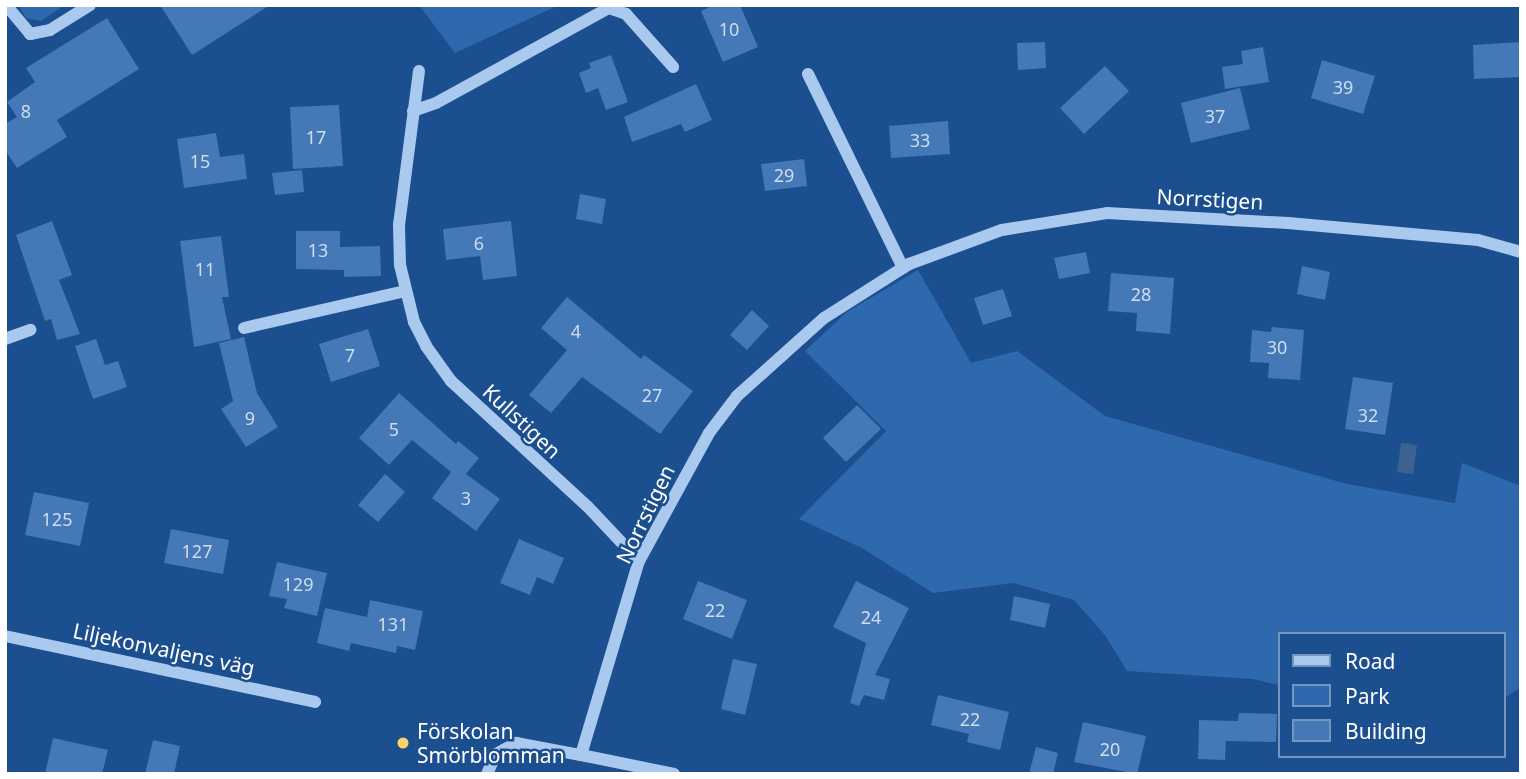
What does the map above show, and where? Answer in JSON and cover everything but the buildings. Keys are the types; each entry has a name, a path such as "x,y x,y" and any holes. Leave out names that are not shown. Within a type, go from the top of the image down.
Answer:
{"street":[{"path":"6,5 30,34 50,30 90,5"},
{"path":"413,111 436,103 610,8 626,14 673,67"},
{"name":"Kullstigen","path":"419,71 399,225 400,265 414,322 426,346 451,381 588,507 639,561"},
{"path":"808,74 903,268"},
{"name":"Norrstigen","path":"581,755 639,561 709,433 737,396 824,318 903,268 960,243 1002,230 1107,213 1288,223 1478,240 1521,252"},
{"path":"244,328 406,290"},
{"path":"5,339 30,330"},
{"name":"Liljekonvaljens väg","path":"5,636 315,702"},
{"path":"487,774 496,754 516,743 674,774"}],"green space":[{"path":"18,5 65,5 41,21 26,18"},
{"path":"419,5 559,5 455,53"},
{"path":"918,270 971,363 1017,351 1105,416 1347,484 1455,503 1462,463 1521,486 1521,687 1505,698 1505,632 1278,632 1278,685 1253,679 1127,671 1105,635 1074,600 1013,583 933,593 862,548 799,519 886,431 805,351 847,312"}],"shaded area":[{"path":"1401,443 1417,445 1413,474 1397,472"}],"place":[{"name":"Förskolan Smörblomman","path":"403,743"}]}
